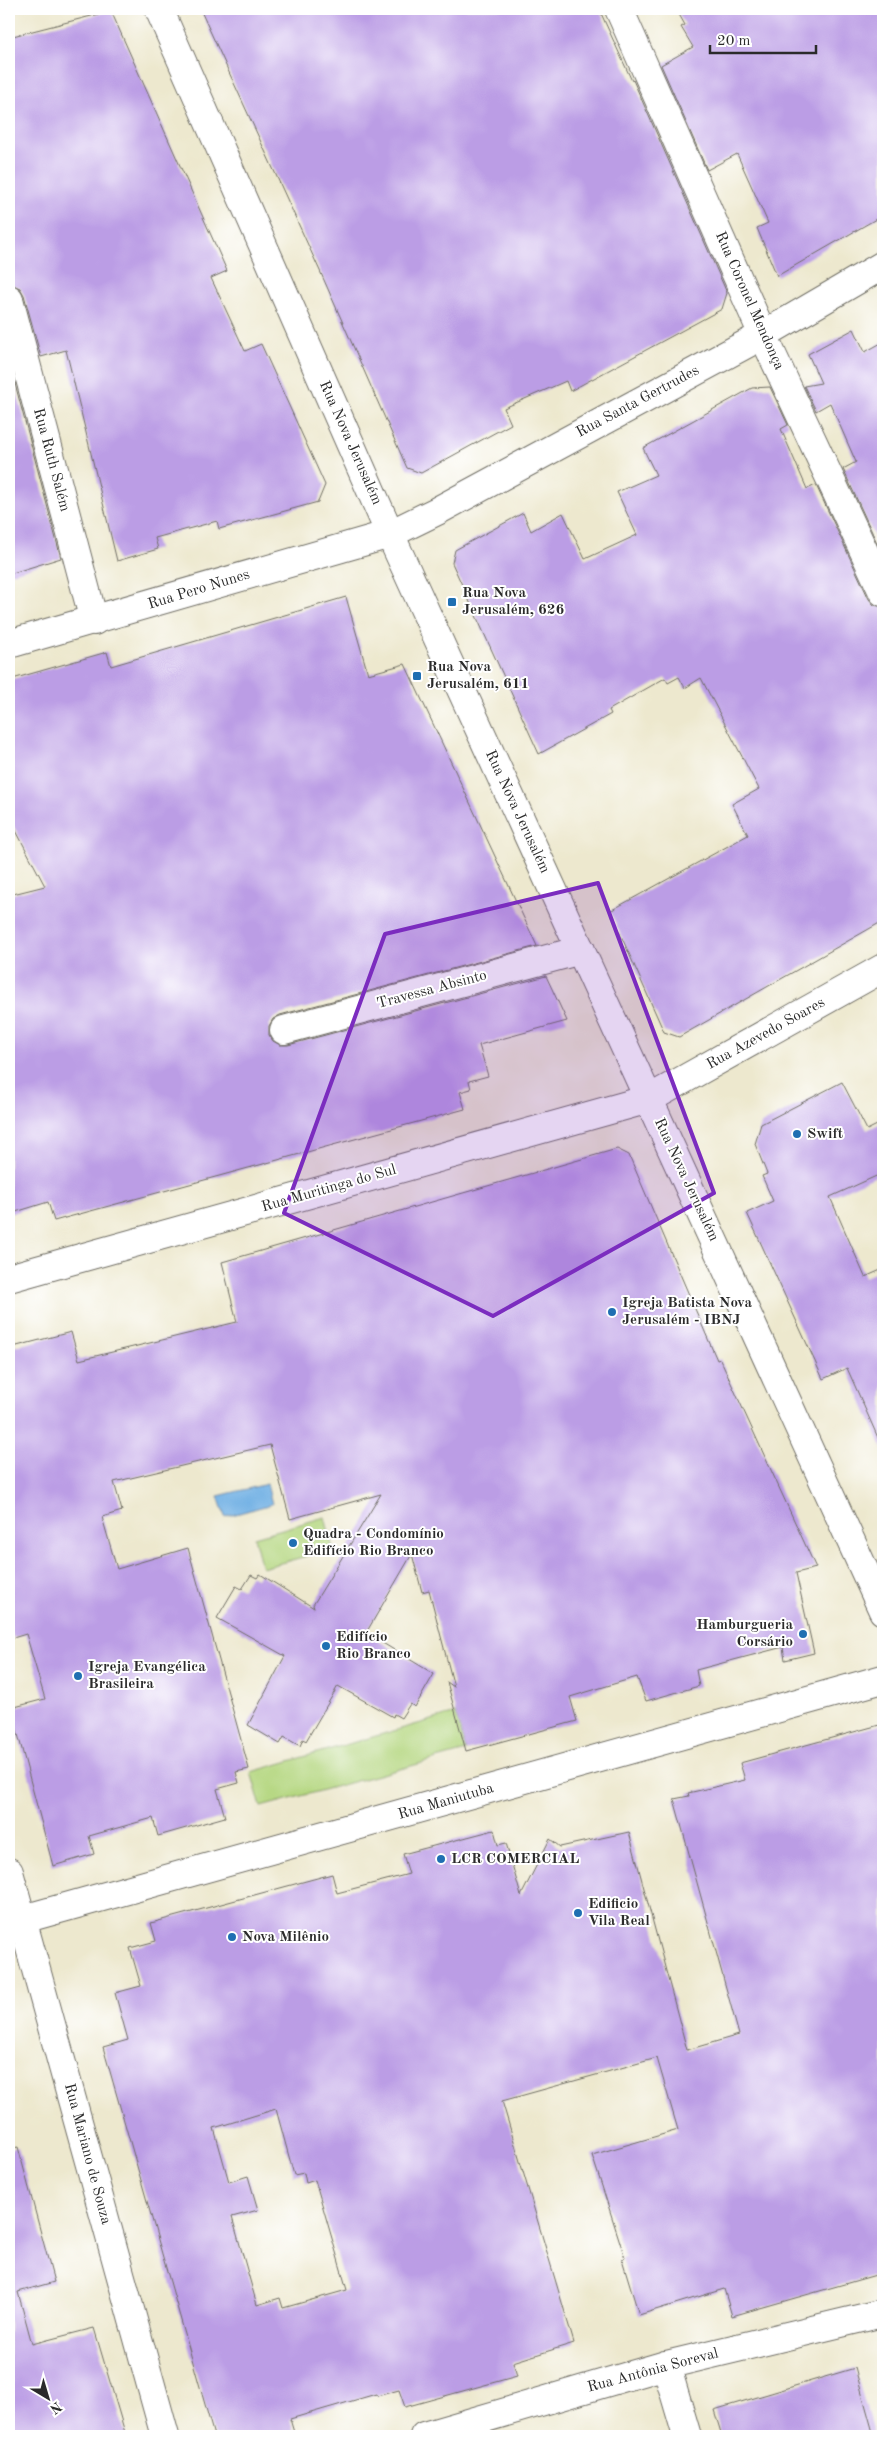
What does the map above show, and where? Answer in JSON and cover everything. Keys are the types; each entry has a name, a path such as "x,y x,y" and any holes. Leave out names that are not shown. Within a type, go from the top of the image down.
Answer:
{"street":[{"name":"Rua Nova Jerusalém","path":"159,9 390,534 883,1611"},
{"name":"Rua Coronel Mendonça","path":"619,9 763,335 883,592"},
{"name":"Rua Santa Gertrudes","path":"390,534 437,512 763,335 883,265"},
{"name":"Rua Ruth Salém","path":"9,299 94,621"},
{"name":"Rua Pero Nunes","path":"9,644 390,534"},
{"name":"Travessa Absinto","path":"284,1030 581,950"},
{"name":"Rua Azevedo Soares","path":"649,1099 883,968"},
{"name":"Rua Muritinga do Sul","path":"9,1278 649,1099"},
{"name":"Rua Maniutuba","path":"15,1922 883,1679"},
{"name":"Rua Mariano de Souza","path":"9,1872 15,1922 165,2436"},
{"name":"Rua Antônia Soreval","path":"424,2436 666,2365 883,2313"},
{"path":"666,2365 687,2436"}],"highlighted area":[{"path":"598,883 714,1193 493,1316 284,1213 385,934"}],"green space":[{"name":"Quadra - Condomínio Edifício Rio Branco","path":"325,1517 333,1549 262,1568 254,1537"},
{"path":"456,1713 466,1751 261,1807 251,1772"}],"water":[{"path":"267,1484 272,1504 225,1517 218,1496"}],"building":[{"path":"200,9 599,9 633,80 727,293 722,309 570,391 566,381 504,408 511,424 421,473 407,468 320,271"},
{"path":"676,9 883,9 883,215 777,276 757,228 768,223 737,154 707,170 661,65 693,47 681,27 685,25"},
{"path":"111,11 227,271 211,278 245,351 261,344 325,485 318,502 219,529 217,521 155,538 158,549 117,561 66,350 41,357 24,295 20,288 9,284 9,37"},
{"path":"854,329 865,352 883,342 883,556 843,469 856,462 830,403 816,411 804,386 821,383 808,354"},
{"path":"14,380 61,558 9,574 9,381"},
{"path":"770,387 788,425 781,429 807,489 816,485 869,599 874,605 883,607 883,921 679,1037 664,1032 610,911 748,835 732,804 759,789 701,678 685,688 679,677 668,683 665,678 609,710 611,714 539,754 452,563 455,550 523,513 531,531 563,513 585,559 637,535 617,492 656,475 643,448 752,388"},
{"path":"346,597 368,674 405,664 537,946 280,1015 273,1019 269,1026 269,1035 273,1041 280,1045 288,1045 546,976 567,1021 479,1045 488,1076 469,1081 471,1089 460,1092 465,1109 54,1221 48,1202 9,1214 9,895 45,886 13,825 9,810 9,680 107,652 111,666"},
{"path":"842,1082 867,1130 883,1122 883,1173 830,1197 865,1277 883,1269 883,1449 847,1368 823,1379 747,1213 773,1201 762,1176 767,1174 755,1144 761,1124"},
{"path":"617,1149 629,1155 717,1360 720,1359 816,1568 796,1573 814,1653 785,1660 783,1647 696,1670 699,1686 646,1701 637,1677 570,1697 577,1721 466,1751 447,1682 454,1687 429,1590 422,1592 412,1554 366,1633 434,1674 415,1707 410,1704 401,1718 394,1714 393,1717 338,1686 306,1741 303,1739 300,1746 284,1737 280,1744 248,1725 285,1656 217,1618 236,1586 242,1589 251,1575 257,1578 260,1574 314,1608 313,1605 381,1494 290,1519 270,1445 114,1482 122,1511 102,1517 117,1569 188,1548 249,1769 236,1772 239,1783 217,1789 225,1817 158,1836 153,1818 89,1836 94,1854 53,1866 11,1708 45,1699 26,1634 13,1638 9,1621 9,1348 71,1332 79,1360 237,1322 222,1262"},
{"path":"883,1724 883,2273 732,2316 724,2289 639,2315 622,2259 625,2258 592,2155 678,2130 657,2058 502,2101 574,2343 513,2362 517,2376 405,2407 399,2390 377,2396 376,2394 290,2419 295,2436 214,2436 103,2047 128,2040 115,1993 141,1986 130,1948 156,1941 151,1923 332,1874 337,1893 409,1874 403,1854 494,1830 498,1845 506,1843 521,1896 550,1839 560,1847 629,1832 687,2050 739,2035 674,1799 689,1796 688,1793 745,1780 740,1763","holes":["276,2109 294,2175 304,2173 306,2183 315,2180 347,2290 283,2308 280,2298 257,2305 232,2217 258,2210 248,2176 229,2182 214,2128"]},
{"path":"18,2147 54,2282 18,2292 32,2344 94,2328 126,2436 9,2436 9,2149"},
{"path":"855,2368 874,2436 722,2436 714,2410"}],"place":[{"name":"Rua Nova Jerusalém, 626","path":"452,602"},
{"name":"Rua Nova Jerusalém, 611","path":"417,676"},
{"name":"Swift","path":"797,1134"},
{"name":"Igreja Batista Nova Jerusalém - IBNJ","path":"612,1312"},
{"name":"Quadra - Condomínio Edifício Rio Branco","path":"293,1543"},
{"name":"Hamburgueria Corsário","path":"803,1634"},
{"name":"Edifício Rio Branco","path":"326,1646"},
{"name":"Igreja Evangélica Brasileira","path":"78,1676"},
{"name":"LCR COMERCIAL","path":"441,1859"},
{"name":"Edificio Vila Real","path":"578,1913"},
{"name":"Nova Milênio","path":"232,1937"}]}
